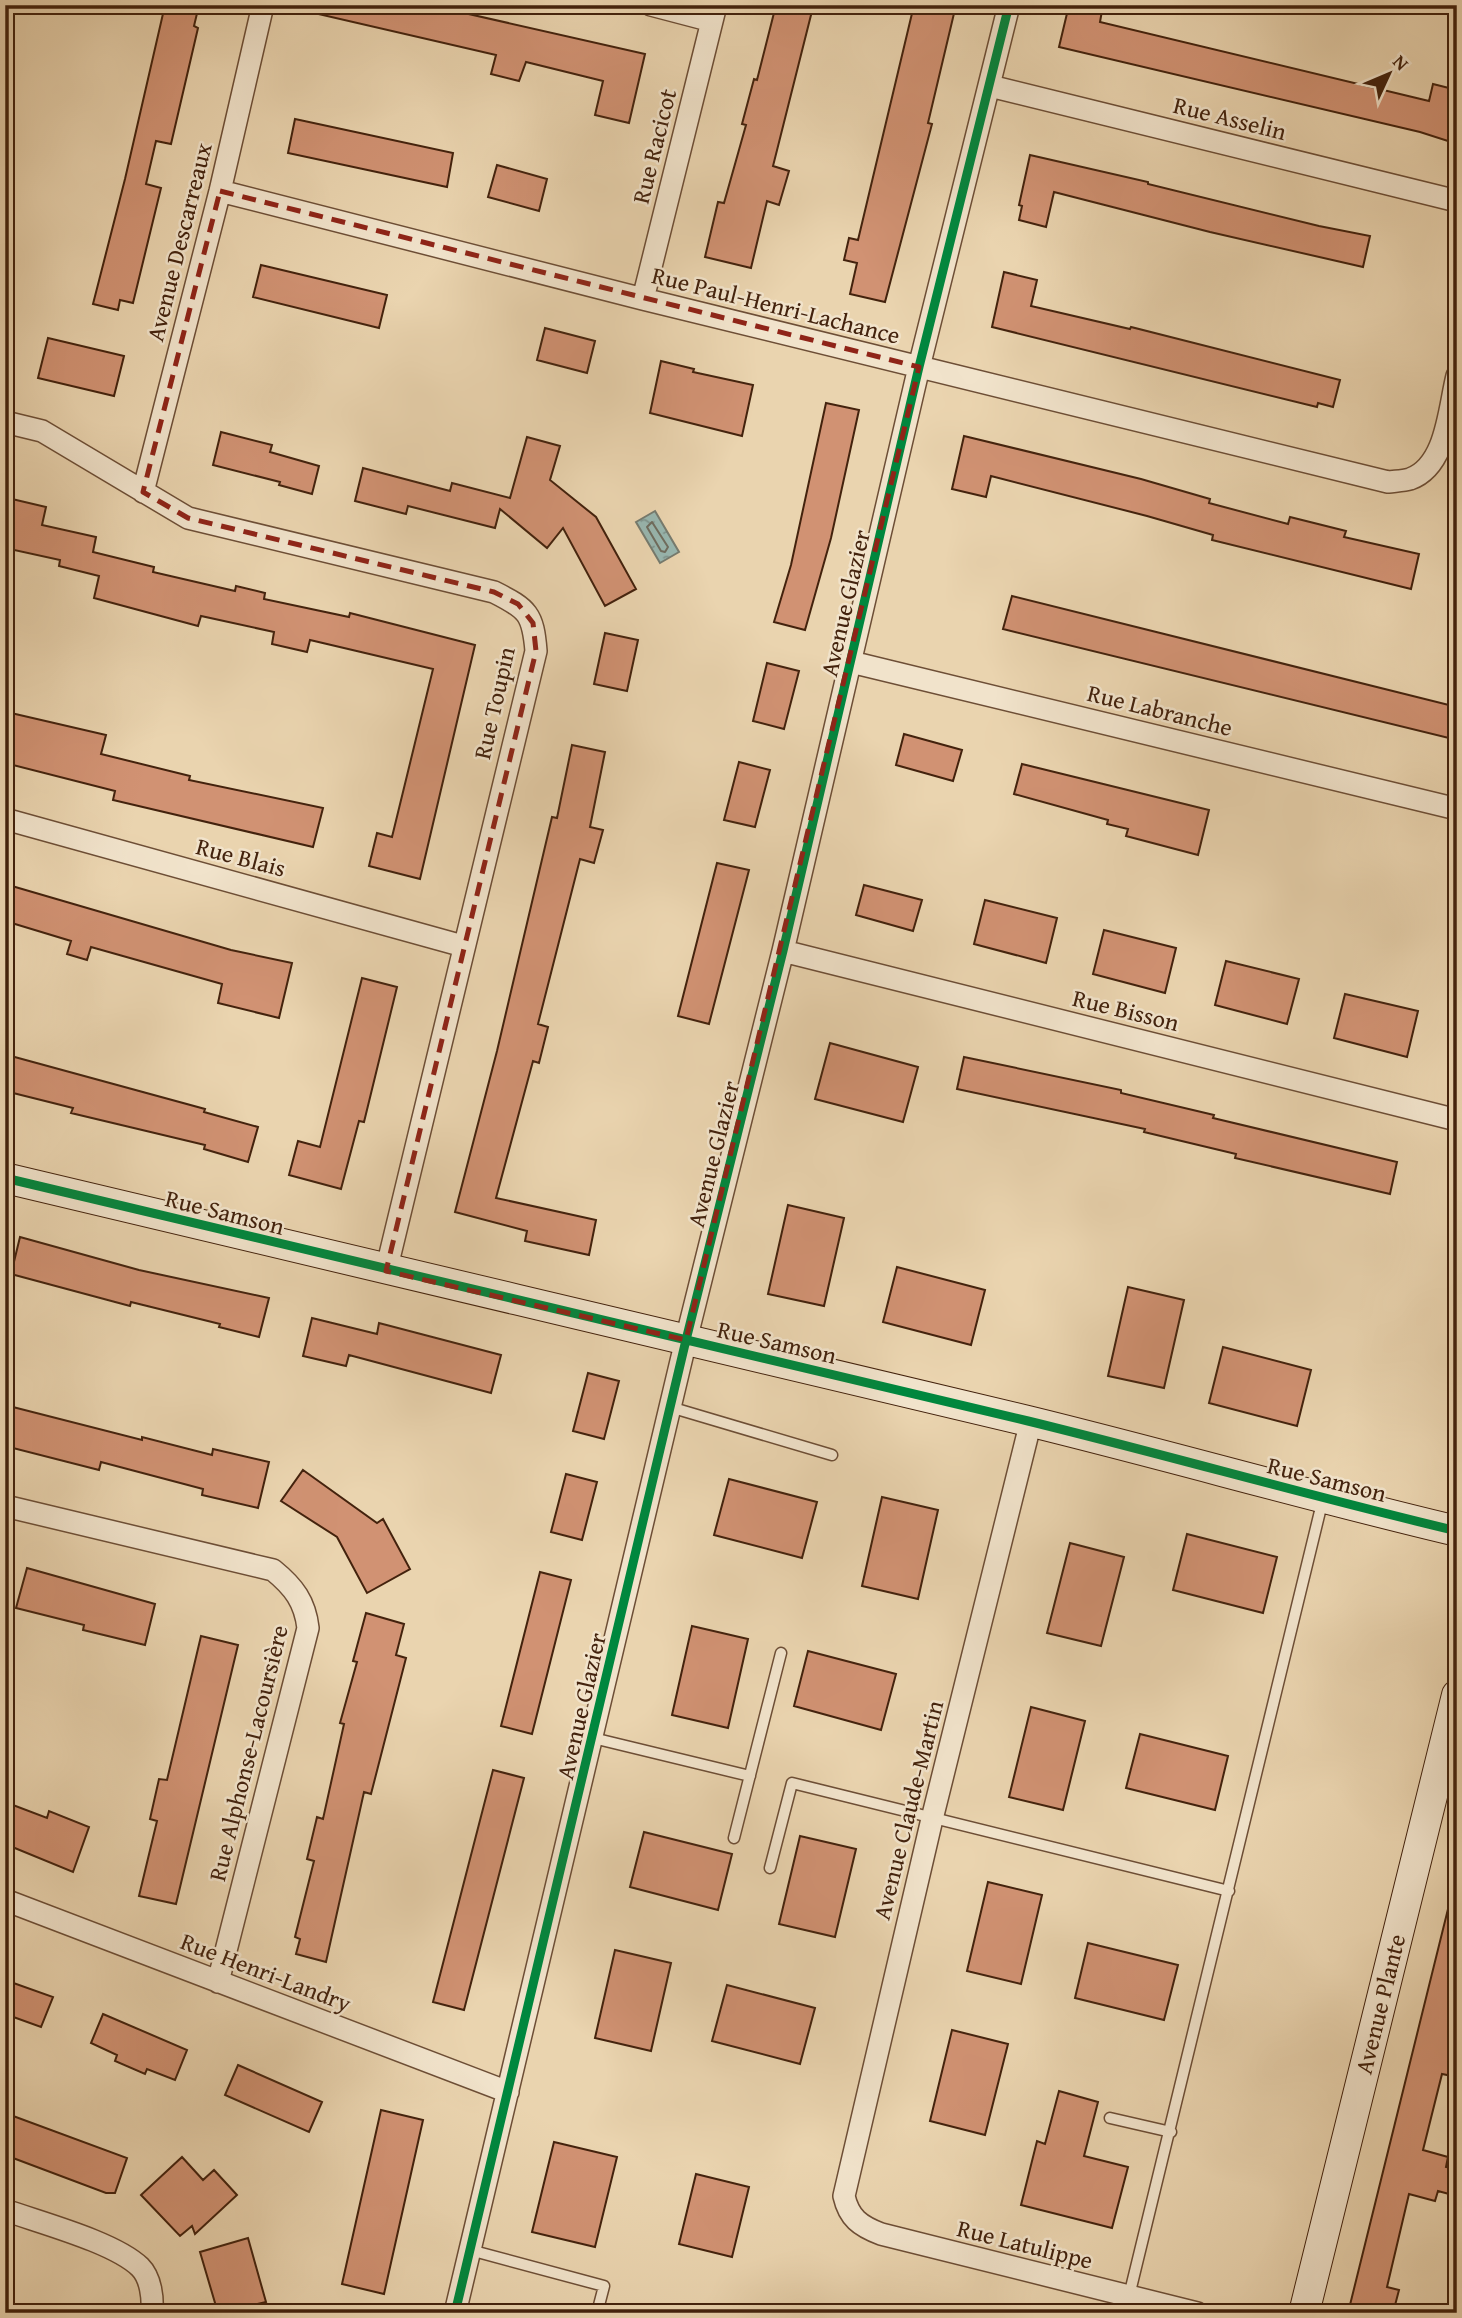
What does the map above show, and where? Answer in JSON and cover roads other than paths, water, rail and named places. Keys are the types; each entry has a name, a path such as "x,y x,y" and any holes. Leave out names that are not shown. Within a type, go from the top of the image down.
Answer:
{"street":[{"name":"Avenue Descarreaux","path":"143,492 220,191 263,5"},
{"path":"651,5 714,13"},
{"name":"Avenue Glazier","path":"455,2313 686,1340 783,951 919,367 1009,5"},
{"name":"Rue Racicot","path":"643,299 714,13"},
{"name":"Rue Asselin","path":"990,86 1457,201"},
{"name":"Rue Paul-Henri-Lachance","path":"220,191 643,299 1388,482 1412,478 1427,466 1440,447 1457,376"},
{"name":"Rue Toupin","path":"5,422 42,431 188,518 494,592 518,604 533,623 536,652 386,1271"},
{"name":"Rue Labranche","path":"851,662 1457,809"},
{"name":"Rue Blais","path":"5,819 463,946"},
{"name":"Rue Bisson","path":"783,951 1457,1120"},
{"name":"Rue Samson","path":"5,1178 386,1271 1031,1421 1323,1499 1457,1531"},
{"name":"Avenue Claude-Martin","path":"848,2213 844,2196 932,1819 1031,1421"},
{"name":"Rue Alphonse-Lacoursière","path":"5,1506 273,1570 291,1585 306,1608 308,1629 218,1982"},
{"name":"Avenue Plante","path":"1304,2313 1457,1695"},
{"name":"Rue Henri-Landry","path":"5,1900 508,2092"},
{"path":"5,2210 117,2251 141,2268 151,2290 152,2313"},
{"name":"Rue Latulippe","path":"848,2213 862,2227 881,2234 1196,2313"}],"lane":[{"path":"670,1407 832,1455"},
{"path":"1129,2296 1323,1499"},
{"path":"734,1838 781,1653"},
{"path":"593,1738 750,1776"},
{"path":"770,1868 792,1783 1229,1891"},
{"path":"1110,2118 1171,2132"},
{"path":"470,2250 604,2286 597,2313"}],"water":[{"path":"655,511 679,552 660,563 636,522"}]}
